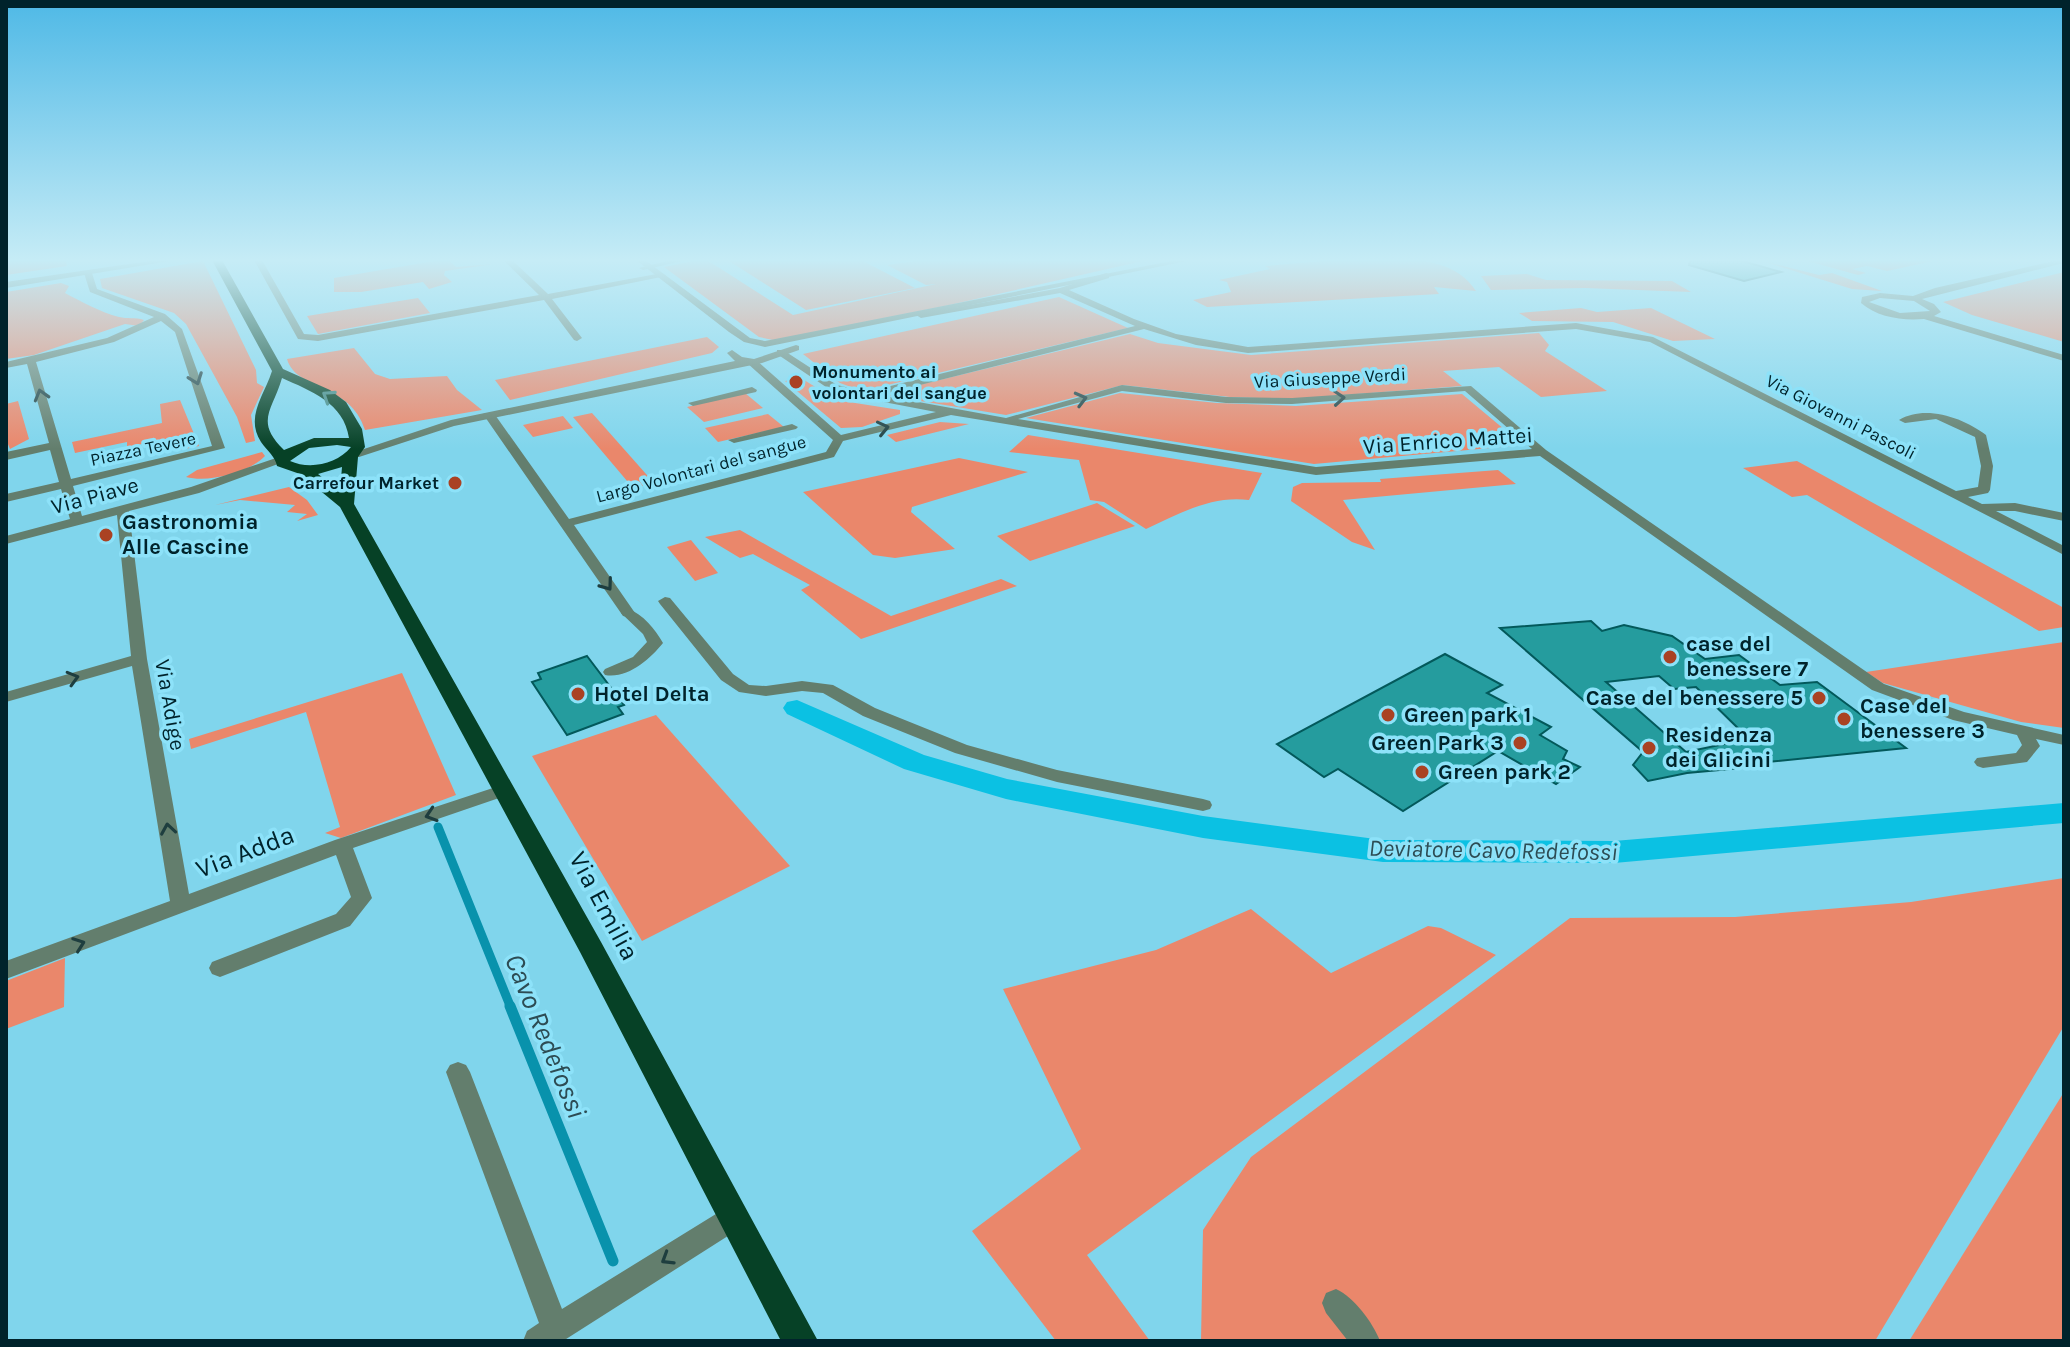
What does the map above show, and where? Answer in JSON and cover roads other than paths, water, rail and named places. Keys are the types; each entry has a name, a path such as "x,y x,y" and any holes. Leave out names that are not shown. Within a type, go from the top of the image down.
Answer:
{"main road":[{"path":"252,323 278,371 325,393 341,405 355,429 346,504"},
{"path":"278,371 260,417 270,445 283,458 307,445 353,447"},
{"path":"301,470 323,468 353,447"},
{"name":"Via Emilia","path":"283,458 286,467 301,470 346,504 505,790 800,1341"}],"street":[{"path":"6,365 31,361 151,323"},
{"name":"Piazza Tevere","path":"77,522 67,484 219,448 179,331 170,323"},
{"path":"293,323 301,337 318,338 400,323"},
{"path":"565,323 577,338"},
{"path":"712,323 723,332 733,352"},
{"path":"723,323 747,340 780,352 833,387 951,412"},
{"path":"610,388 765,344 879,323"},
{"path":"353,447 610,388 773,358 780,352 912,323"},
{"name":"Via Giovanni Pascoli","path":"1133,323 1196,344 1248,350 1542,327 1609,329 1653,340 2064,551"},
{"path":"1953,323 2064,358"},
{"path":"1958,323 2064,351"},
{"path":"866,396 1142,327"},
{"name":"Largo Volontari del sangue","path":"733,352 735,359 751,361 839,439"},
{"path":"6,498 67,484 31,361"},
{"name":"Via Giuseppe Verdi","path":"1006,420 1122,388 1226,400 1292,401 1467,388 1542,452"},
{"path":"693,403 752,390"},
{"path":"919,406 924,418"},
{"name":"Largo Volontari del sangue","path":"564,524 830,454 839,439 951,412"},
{"name":"Via Enrico Mattei","path":"951,412 1316,471 1542,452 1878,687 1959,716 2064,740"},
{"path":"489,414 587,557 628,613 655,643 639,660 611,672"},
{"name":"Via Giovanni Pascoli","path":"1905,420 1937,416 1980,435 1987,466 1984,490 1954,495"},
{"path":"734,440 792,427"},
{"path":"6,456 55,445"},
{"name":"Via Piave","path":"6,540 195,490 283,458"},
{"name":"Via Piave","path":"195,490 301,470"},
{"name":"Via Giovanni Pascoli","path":"1979,507 2015,507 2064,517"},
{"name":"Via Adige","path":"123,511 139,659 181,906"},
{"path":"665,601 736,685 753,691 802,686 827,688 869,712 961,749 1057,776 1203,805"},
{"path":"6,697 139,659"},
{"path":"1983,762 2021,758 2031,746 2024,732"},
{"name":"Via Adda","path":"6,970 342,845 505,790"},
{"path":"220,968 343,920 362,898 342,845"},
{"path":"458,1072 543,1338 733,1218"},
{"path":"1336,1303 1366,1341"}],"waterway":[{"name":"Deviatore Cavo Redefossi","path":"797,708 914,762 1006,789 1203,827 1383,851 1614,852 2064,813"},
{"name":"Cavo Redefossi","path":"438,827 511,1008"},
{"name":"Cavo Redefossi","path":"510,1006 613,1261"}],"place":[{"name":"Monumento ai volontari del sangue","path":"796,382"},
{"name":"Carrefour Market","path":"455,483"},
{"name":"Gastronomia Alle Cascine","path":"106,535"},
{"name":"case del benessere 7","path":"1670,657"},
{"name":"Hotel Delta","path":"578,694"},
{"name":"Case del benessere 5","path":"1819,698"},
{"name":"Green park 1","path":"1388,715"},
{"name":"Case del benessere 3","path":"1844,719"},
{"name":"Green Park 3","path":"1520,743"},
{"name":"Residenza dei Glicini","path":"1649,748"},
{"name":"Green park 2","path":"1422,772"}]}
